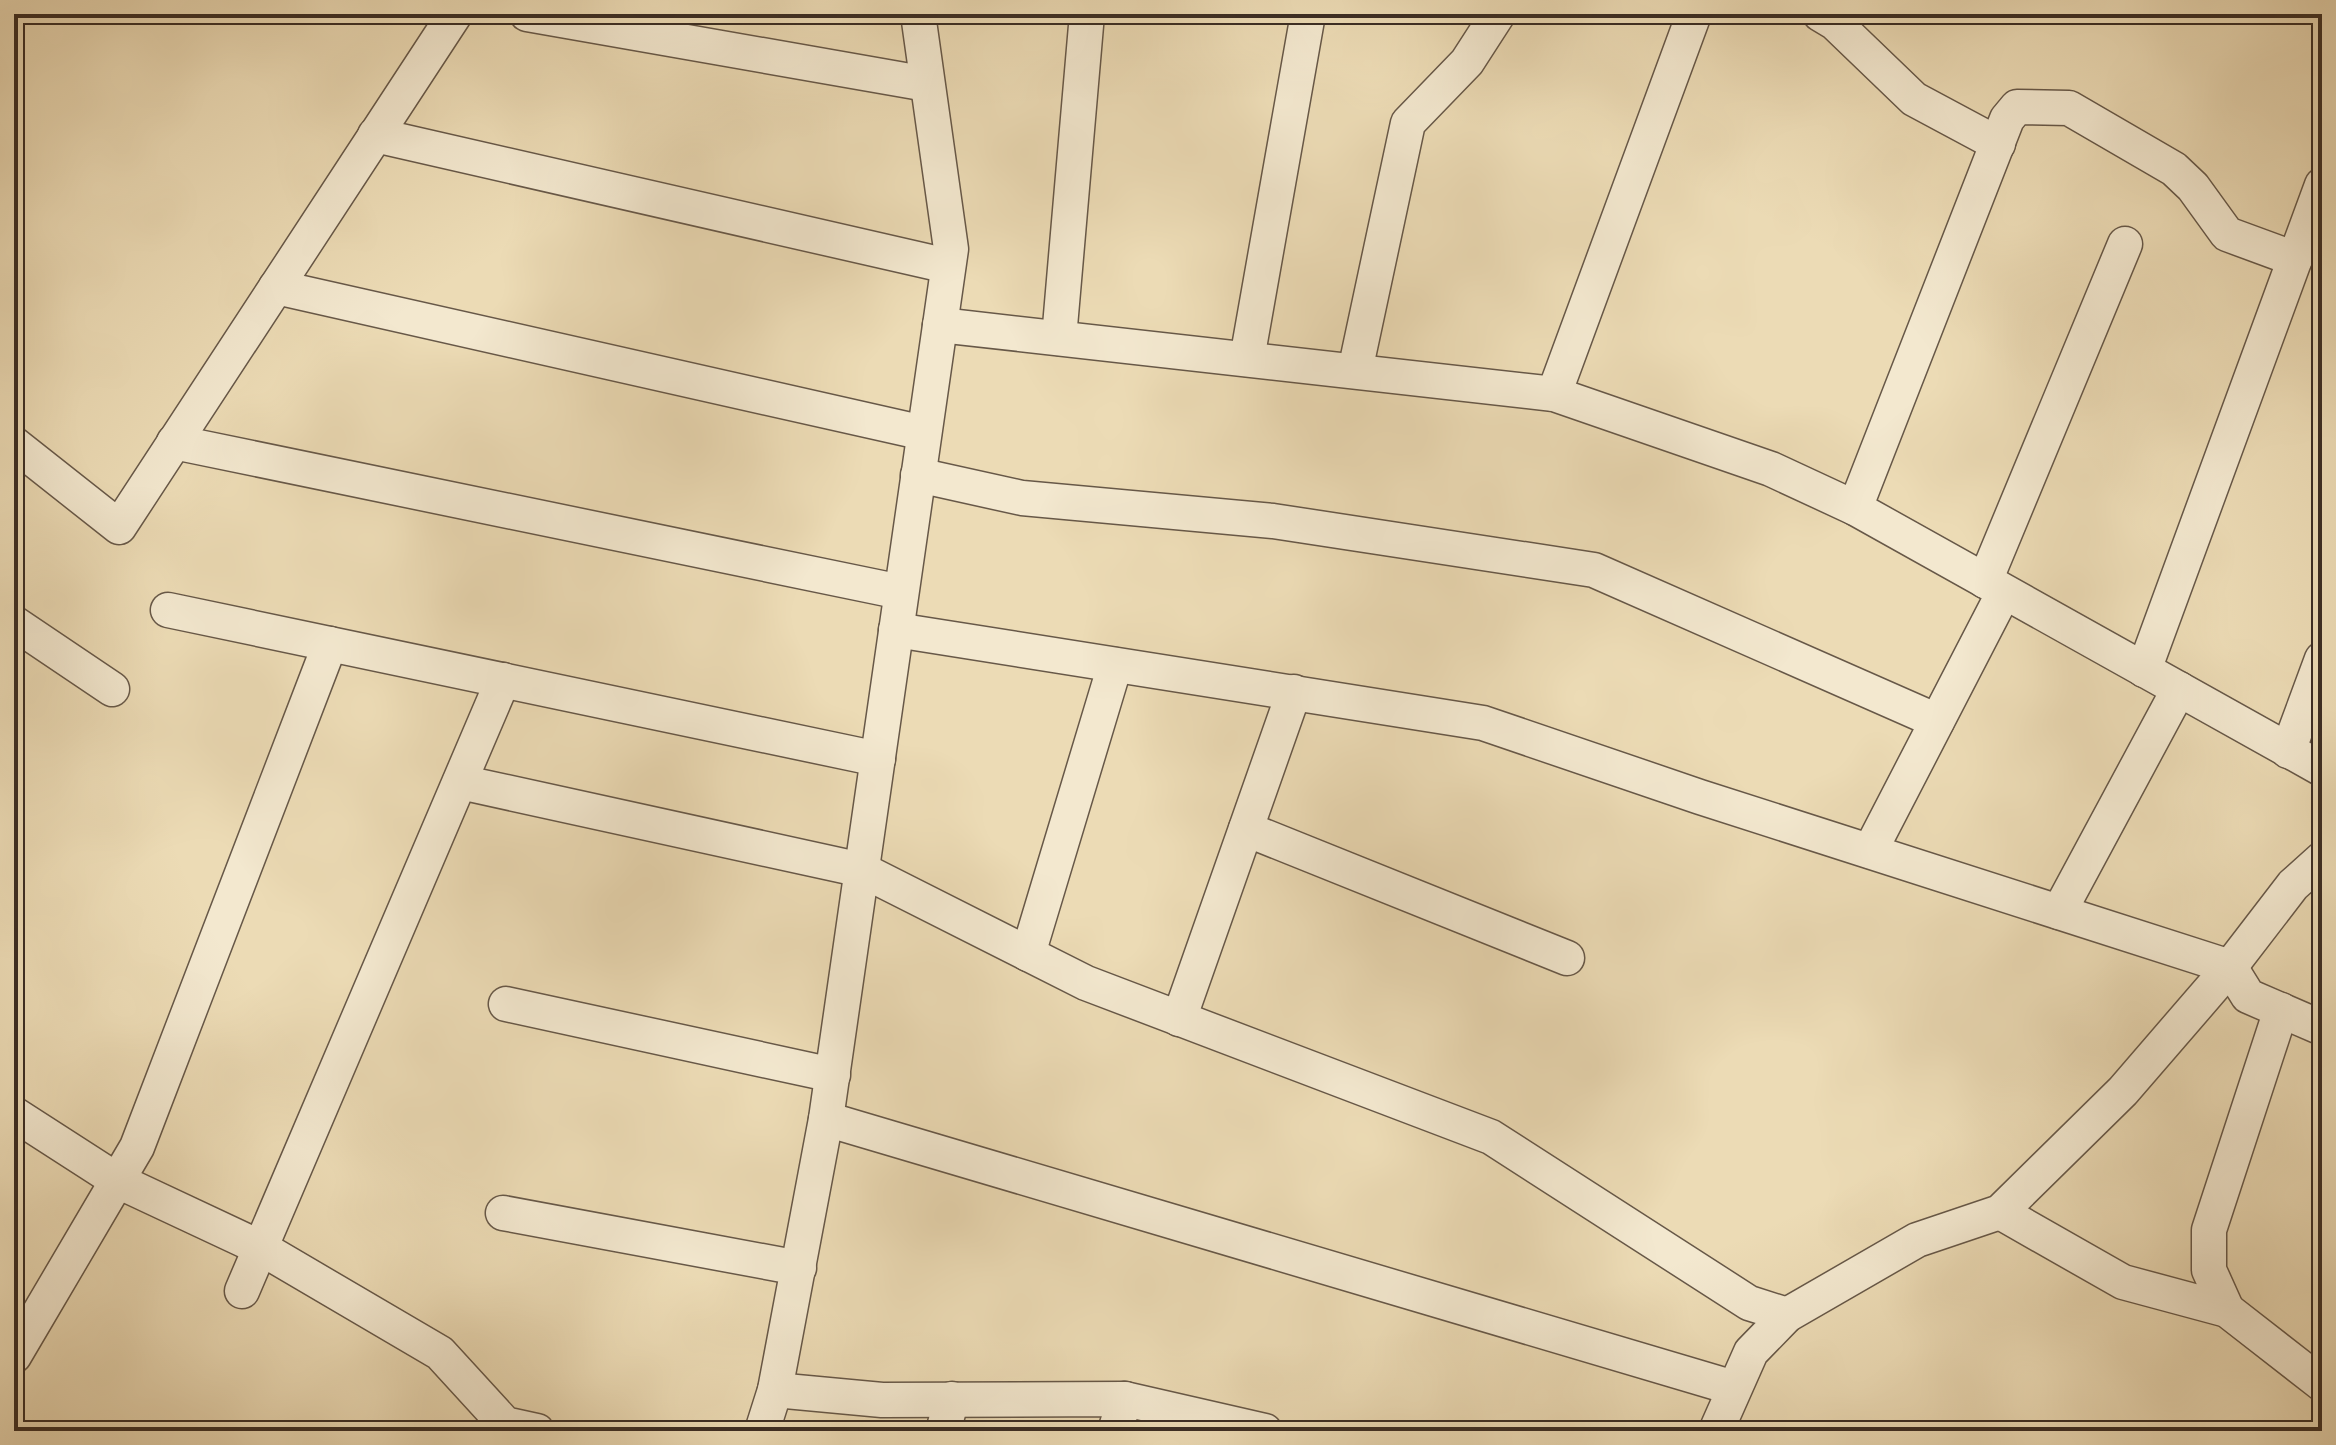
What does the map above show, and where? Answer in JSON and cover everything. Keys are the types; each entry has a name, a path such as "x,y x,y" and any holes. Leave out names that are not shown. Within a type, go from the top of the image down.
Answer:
{"street":[{"path":"14,444 119,527 455,14"},
{"path":"527,14 927,84"},
{"path":"762,1431 775,1390 826,1119 951,249 918,14"},
{"path":"1059,338 1087,14"},
{"path":"1247,359 1308,14"},
{"path":"1355,371 1408,123 1467,62 1498,14"},
{"path":"1554,394 1694,14"},
{"path":"1820,14 1835,23 1914,99 1998,144"},
{"path":"1855,508 2007,119 2017,107 2069,108 2174,169 2193,187 2227,234 2295,259"},
{"path":"375,135 948,266"},
{"path":"2144,670 2322,185"},
{"path":"1870,851 1937,721 1995,586 2125,244"},
{"path":"276,287 924,433"},
{"path":"940,325 1554,394 1771,469 1855,508 2322,769"},
{"path":"174,442 901,592"},
{"path":"918,475 1022,498 1273,521 1594,570 1937,721"},
{"path":"168,610 878,759"},
{"path":"14,623 112,689"},
{"path":"896,630 1483,723 1700,797 2230,967 2248,996 2322,1028"},
{"path":"15,1353 137,1147 330,644"},
{"path":"2288,751 2322,659"},
{"path":"1028,954 1115,665"},
{"path":"242,1291 503,680"},
{"path":"2059,912 2179,689"},
{"path":"1179,1019 1294,692"},
{"path":"460,782 862,870 1086,983 1491,1137 1749,1303 1787,1315"},
{"path":"1246,829 1567,958"},
{"path":"1720,1429 1751,1352 1787,1315 1917,1240 2000,1212 2123,1091 2230,967 2293,885 2322,859"},
{"path":"506,1004 833,1075"},
{"path":"2227,1310 2209,1270 2209,1230 2281,1010"},
{"path":"14,1114 118,1181 261,1248 440,1353 505,1424 537,1431"},
{"path":"826,1119 1734,1388"},
{"path":"2000,1212 2123,1282 2227,1310 2322,1384"},
{"path":"503,1213 799,1268"},
{"path":"775,1390 882,1400 948,1415 1125,1399 1265,1431"},
{"path":"1115,1431 1125,1399"}]}
